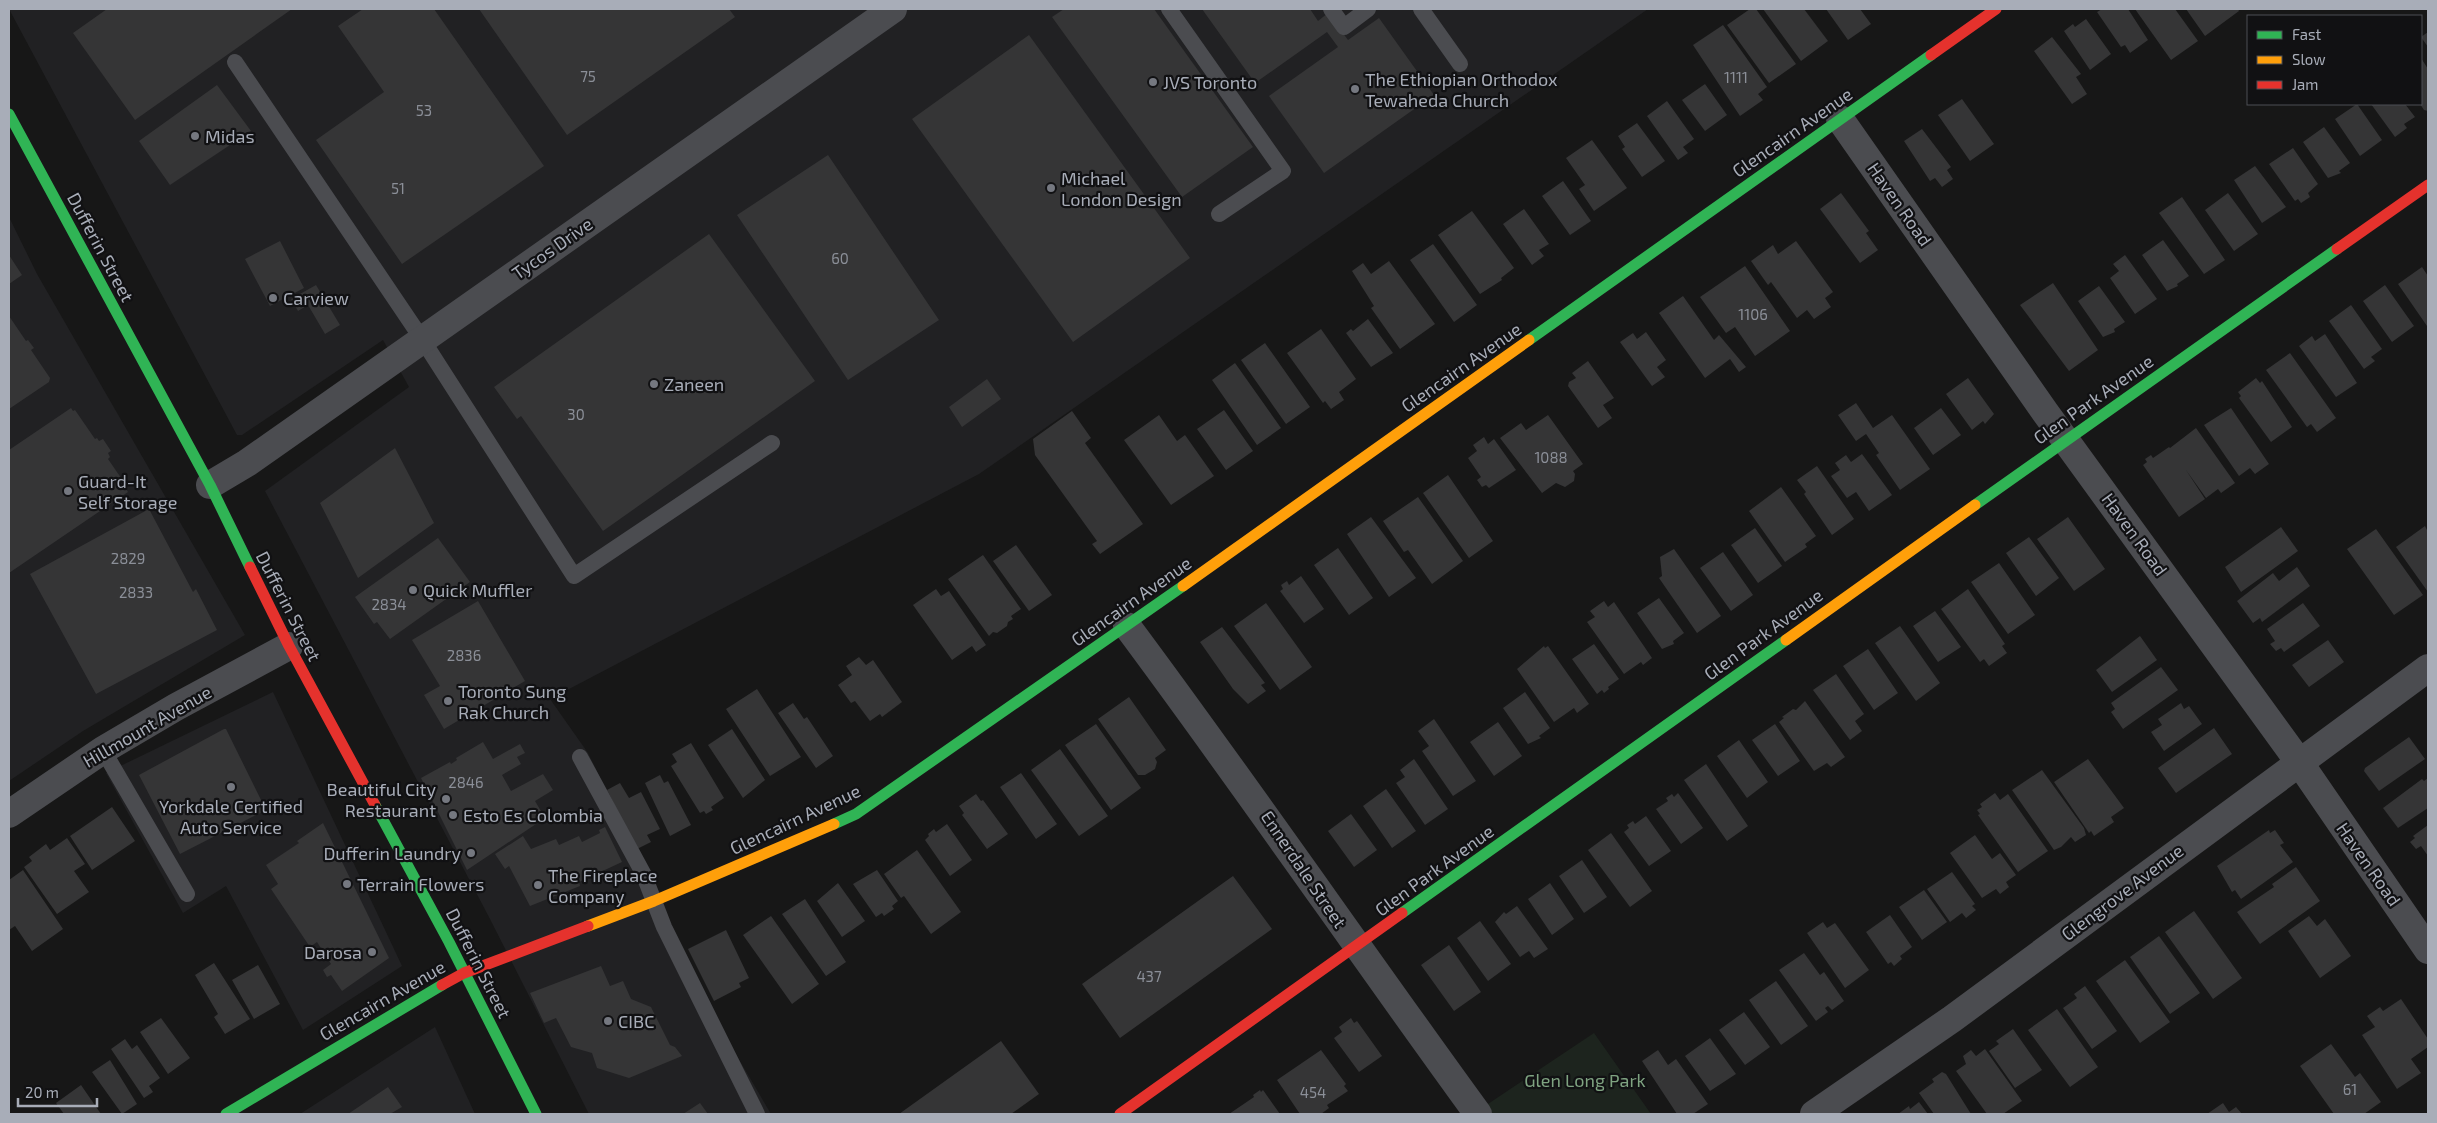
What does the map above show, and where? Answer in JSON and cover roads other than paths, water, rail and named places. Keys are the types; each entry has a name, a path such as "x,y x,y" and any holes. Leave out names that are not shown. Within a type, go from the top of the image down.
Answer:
{"street":[{"name":"Tycos Drive","path":"210,485 247,463 893,9"},
{"name":"Glencairn Avenue","path":"226,1114 418,997 464,973 654,901 856,814 1127,626 1996,9"},
{"name":"Dufferin Street","path":"9,114 210,485 288,646 464,973 536,1114"},
{"name":"Haven Road","path":"1840,119 2066,440 2299,762 2428,950"},
{"name":"Glen Park Avenue","path":"1120,1114 2066,440 2428,185"},
{"name":"Ennerdale Street","path":"1127,626 1263,810 1356,946 1478,1114"},
{"name":"Hillmount Avenue","path":"9,814 103,750 176,707 288,646"},
{"name":"Glengrove Avenue","path":"1814,1114 1952,1019 2428,668"}],"lane":[{"path":"1169,9 1283,171 1219,214"},
{"path":"1331,9 1344,26 1368,9"},
{"path":"1421,9 1460,64"},
{"path":"235,62 422,339 574,576 772,444"},
{"path":"103,750 187,894"},
{"path":"580,757 643,873 681,961 757,1114"}],"place":[{"name":"JVS Toronto","path":"1153,82"},
{"name":"The Ethiopian Orthodox Tewaheda Church","path":"1355,89"},
{"name":"Midas","path":"195,136"},
{"name":"Michael London Design","path":"1051,188"},
{"name":"Carview","path":"273,298"},
{"name":"Zaneen","path":"654,384"},
{"name":"Guard-It Self Storage","path":"68,491"},
{"name":"Quick Muffler","path":"413,590"},
{"name":"Toronto Sung Rak Church","path":"448,701"},
{"name":"Yorkdale Certified Auto Service","path":"231,787"},
{"name":"Beautiful City Restaurant","path":"446,799"},
{"name":"Esto Es Colombia","path":"453,815"},
{"name":"Dufferin Laundry","path":"471,853"},
{"name":"Terrain Flowers","path":"347,884"},
{"name":"The Fireplace Company","path":"538,885"},
{"name":"Darosa","path":"372,952"},
{"name":"CIBC","path":"608,1021"}],"park label":[{"name":"Glen Long Park","path":"1585,1080"}]}
